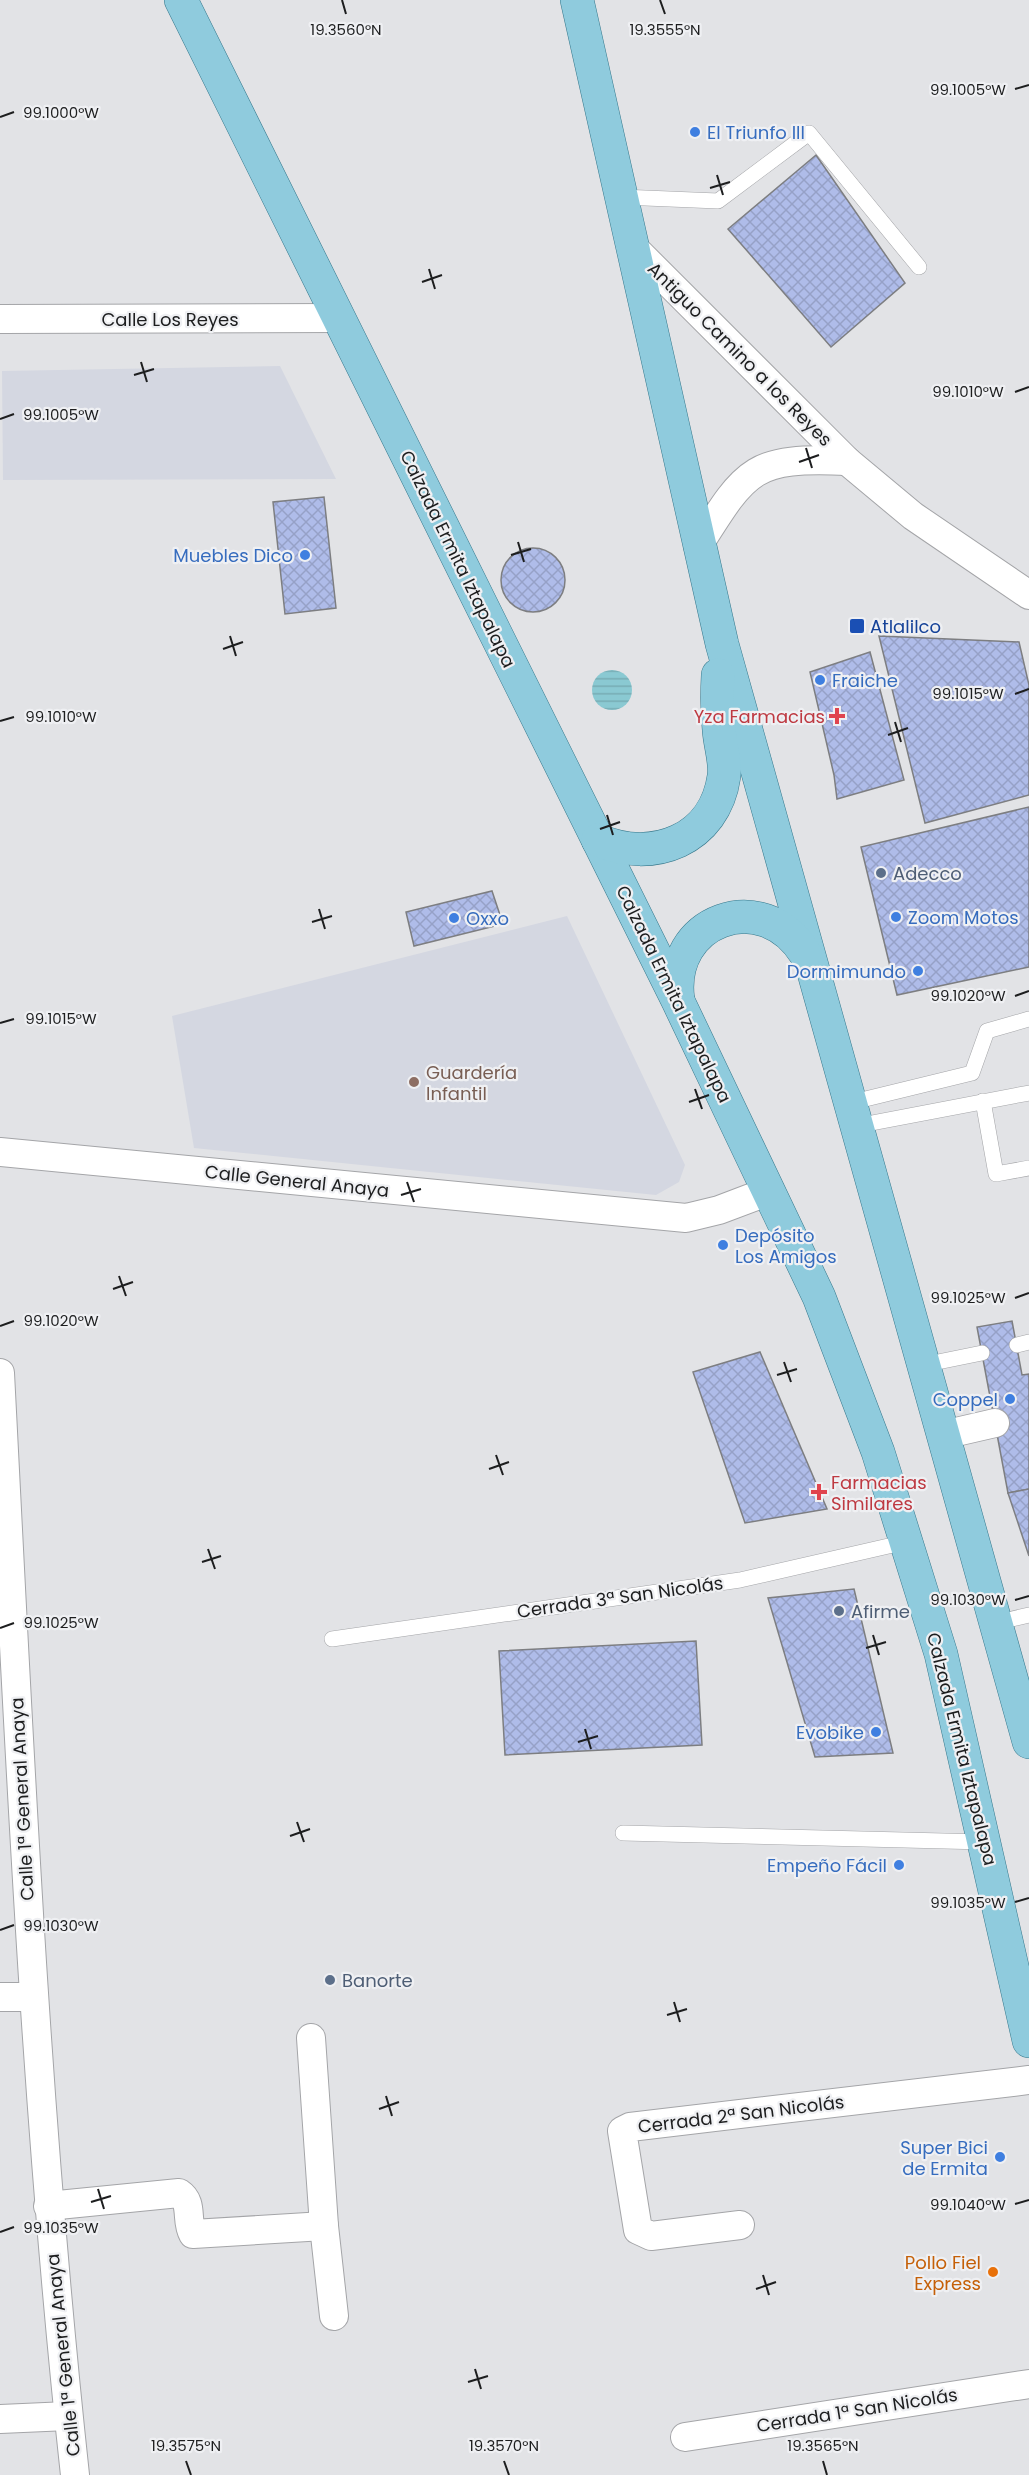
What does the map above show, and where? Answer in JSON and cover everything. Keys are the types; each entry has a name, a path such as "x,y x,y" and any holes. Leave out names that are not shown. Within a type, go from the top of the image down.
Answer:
{"main road":[{"name":"Calzada Ermita Iztapalapa","path":"181,0 678,1001 819,1297 878,1452 941,1654 1029,2041"},
{"path":"577,0 722,644 806,954 1029,1742"},
{"path":"598,840 632,851 668,846 684,839 711,811 720,793 724,774 718,728 717,686 722,644"},
{"path":"678,1001 676,985 684,952 693,939 720,921 753,916 770,921 797,940 806,954"}],"street":[{"name":"Antiguo Camino a los Reyes","path":"633,247 847,461 913,516 1029,596"},
{"name":"Calle Los Reyes","path":"0,319 340,318"},
{"name":"Antiguo Camino a los Reyes","path":"699,546 732,492 751,475 772,464 791,461 847,461"},
{"name":"Calle General Anaya","path":"0,1152 686,1218 719,1210 769,1191"},
{"name":"Calle 1ª General Anaya","path":"0,1373 32,1997 48,2206 75,2475"},
{"path":"943,1435 995,1423"},
{"path":"0,1997 32,1997"},
{"path":"311,2038 324,2226 334,2316"},
{"name":"Cerrada 2ª San Nicolás","path":"740,2225 651,2236 638,2230 622,2131 630,2127 1029,2080"},
{"path":"48,2206 179,2193 185,2197 189,2206 188,2225 194,2234 202,2236 324,2226"},
{"name":"Cerrada 1ª San Nicolás","path":"685,2437 1029,2384"},
{"path":"0,2419 68,2416"}],"lane":[{"path":"621,197 718,201 809,133 919,267"},
{"path":"852,1114 972,1073 987,1031 1029,1020"},
{"path":"852,1114 983,1101 1029,1093"},
{"path":"983,1101 996,1174 1029,1168"},
{"path":"923,1365 982,1353"},
{"name":"Cerrada 3ª San Nicolás","path":"333,1639 740,1580 906,1542"},
{"path":"995,1623 1029,1615"},
{"path":"623,1833 985,1842"}],"shaded area":[{"path":"280,366 336,479 3,480 2,371"},
{"name":"Guardería Infantil","path":"567,916 685,1165 679,1182 656,1195 194,1148 172,1016"}],"water":[{"path":"612,670 626,676 632,690 626,704 612,710 598,704 592,690 598,676"}],"building":[{"path":"816,155 905,283 831,347 728,229"},
{"name":"Muebles Dico","path":"324,497 336,608 285,614 273,502"},
{"path":"533,548 551,554 559,562 565,580 559,598 551,606 533,612 515,606 507,598 501,580 507,562 515,554"},
{"path":"879,636 1019,642 1029,685 1029,795 925,823"},
{"path":"870,652 904,780 837,799 834,775 810,672"},
{"path":"1029,807 1029,967 897,995 861,847"},
{"name":"Oxxo","path":"492,891 503,924 414,946 406,912"},
{"name":"Coppel","path":"1012,1321 1022,1375 1029,1374 1029,1489 1008,1493 977,1327"},
{"path":"760,1352 827,1509 745,1523 693,1372"},
{"path":"1029,1489 1029,1556 1008,1493"},
{"path":"854,1589 893,1753 815,1757 768,1598"},
{"path":"696,1641 702,1745 505,1755 499,1651"}],"place":[{"name":"El Triunfo III","path":"695,132"},
{"name":"Muebles Dico","path":"305,555"},
{"name":"Atlalilco","path":"857,626"},
{"name":"Fraiche","path":"820,680"},
{"name":"Yza Farmacias","path":"837,716"},
{"name":"Adecco","path":"881,873"},
{"name":"Zoom Motos","path":"896,917"},
{"name":"Oxxo","path":"454,918"},
{"name":"Dormimundo","path":"918,971"},
{"name":"Guardería Infantil","path":"414,1082"},
{"name":"Depósito Los Amigos","path":"723,1245"},
{"name":"Coppel","path":"1010,1399"},
{"name":"Farmacias Similares","path":"819,1492"},
{"name":"Afirme","path":"839,1611"},
{"name":"Evobike","path":"876,1732"},
{"name":"Empeño Fácil","path":"899,1865"},
{"name":"Banorte","path":"330,1980"},
{"name":"Super Bici de Ermita","path":"1000,2157"},
{"name":"Pollo Fiel Express","path":"993,2272"}]}
